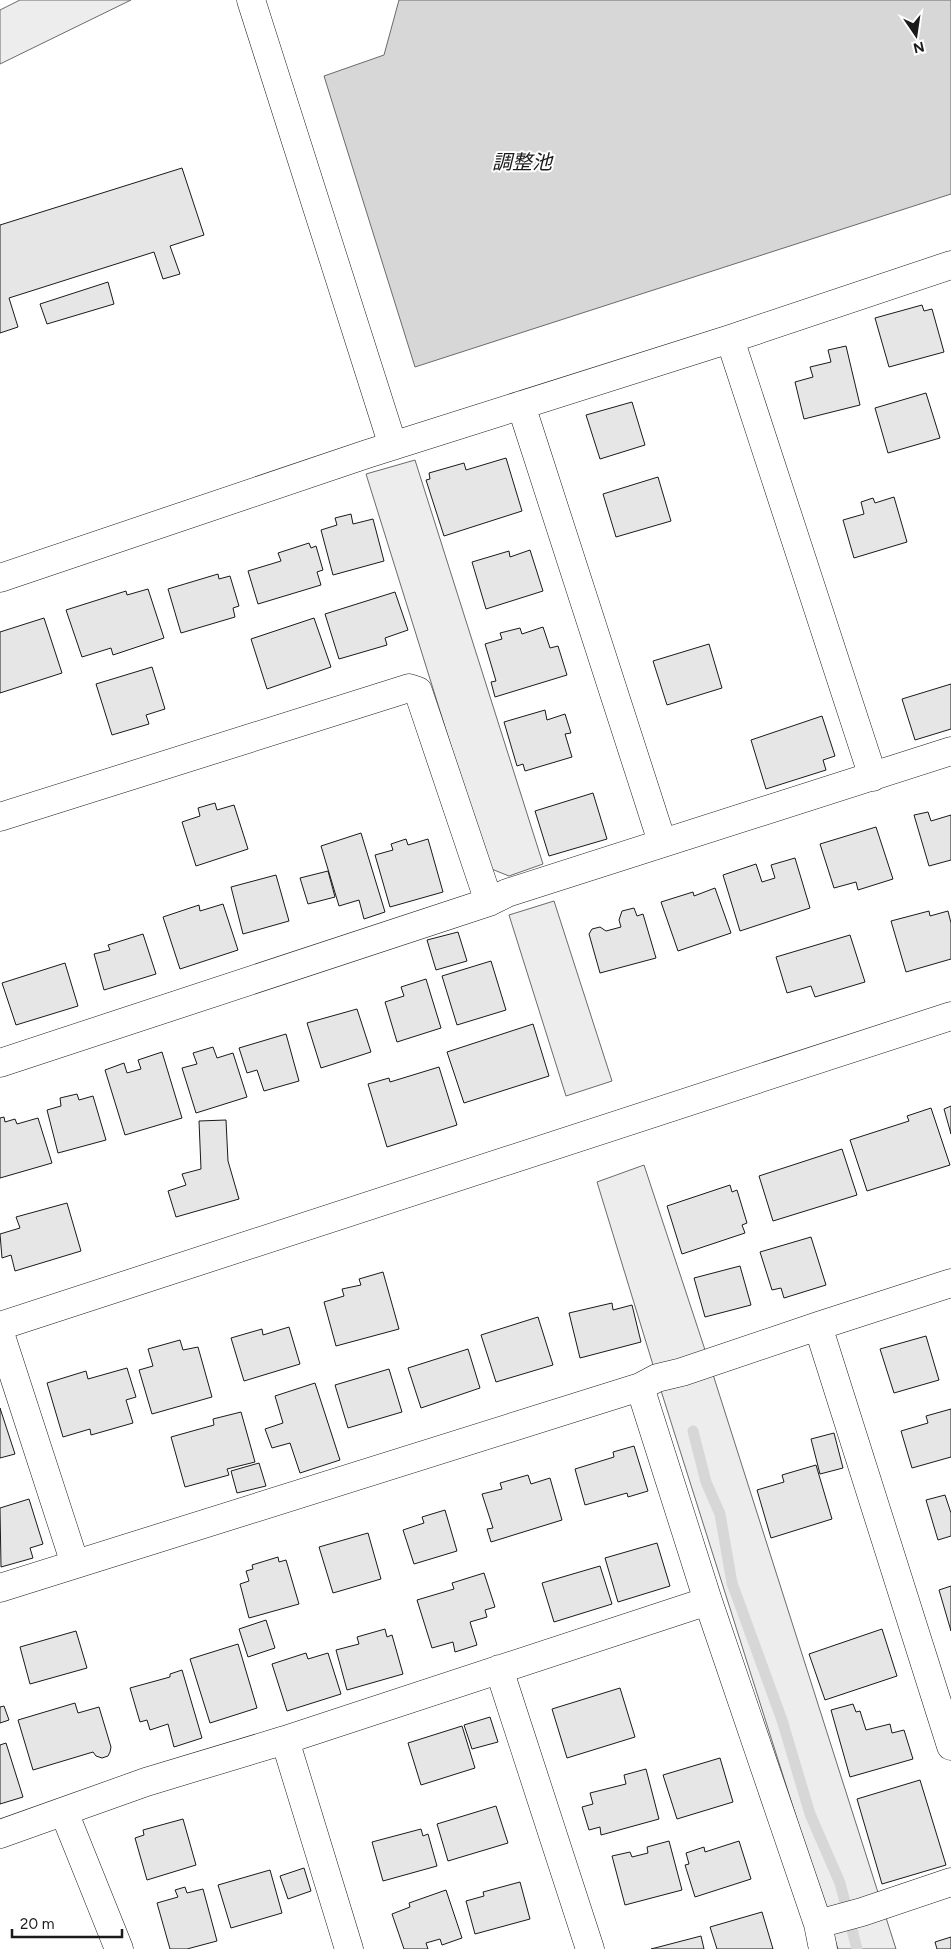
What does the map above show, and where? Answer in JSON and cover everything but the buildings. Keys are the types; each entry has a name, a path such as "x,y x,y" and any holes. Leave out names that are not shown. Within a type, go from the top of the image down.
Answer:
{"street":[{"path":"251,0 393,446"},
{"path":"0,578 393,446 730,339 951,265"},
{"path":"730,339 873,777"},
{"path":"521,405 662,842"},
{"path":"0,817 410,688 418,691 489,902"},
{"path":"0,1062 489,902 507,893 549,881 662,842 951,751"},
{"path":"0,1326 951,1016"},
{"path":"0,1588 640,1386 657,1378 682,1372 951,1283"},
{"path":"818,1326 951,1746"},
{"path":"0,1333 75,1564"},
{"path":"640,1386 708,1601 820,1936 862,1912 951,1882"},
{"path":"0,1834 146,1782 285,1740 708,1601"},
{"path":"499,1669 590,1949"},
{"path":"285,1740 349,1949"},
{"path":"64,1812 119,1949"}],"shaded area":[{"path":"20,0 131,0 0,64 0,10"},
{"path":"415,460 543,864 509,876 489,868 366,474"},
{"path":"554,901 612,1081 566,1096 509,915"},
{"path":"644,1165 709,1362 896,1949 838,1949 657,1378 597,1182"}],"water":[{"name":"調整池","path":"399,0 951,0 951,194 415,367 324,76 384,55"}],"waterway":[{"path":"693,1431 706,1482 720,1514 732,1583 782,1720 810,1814 840,1883 857,1949"}]}
